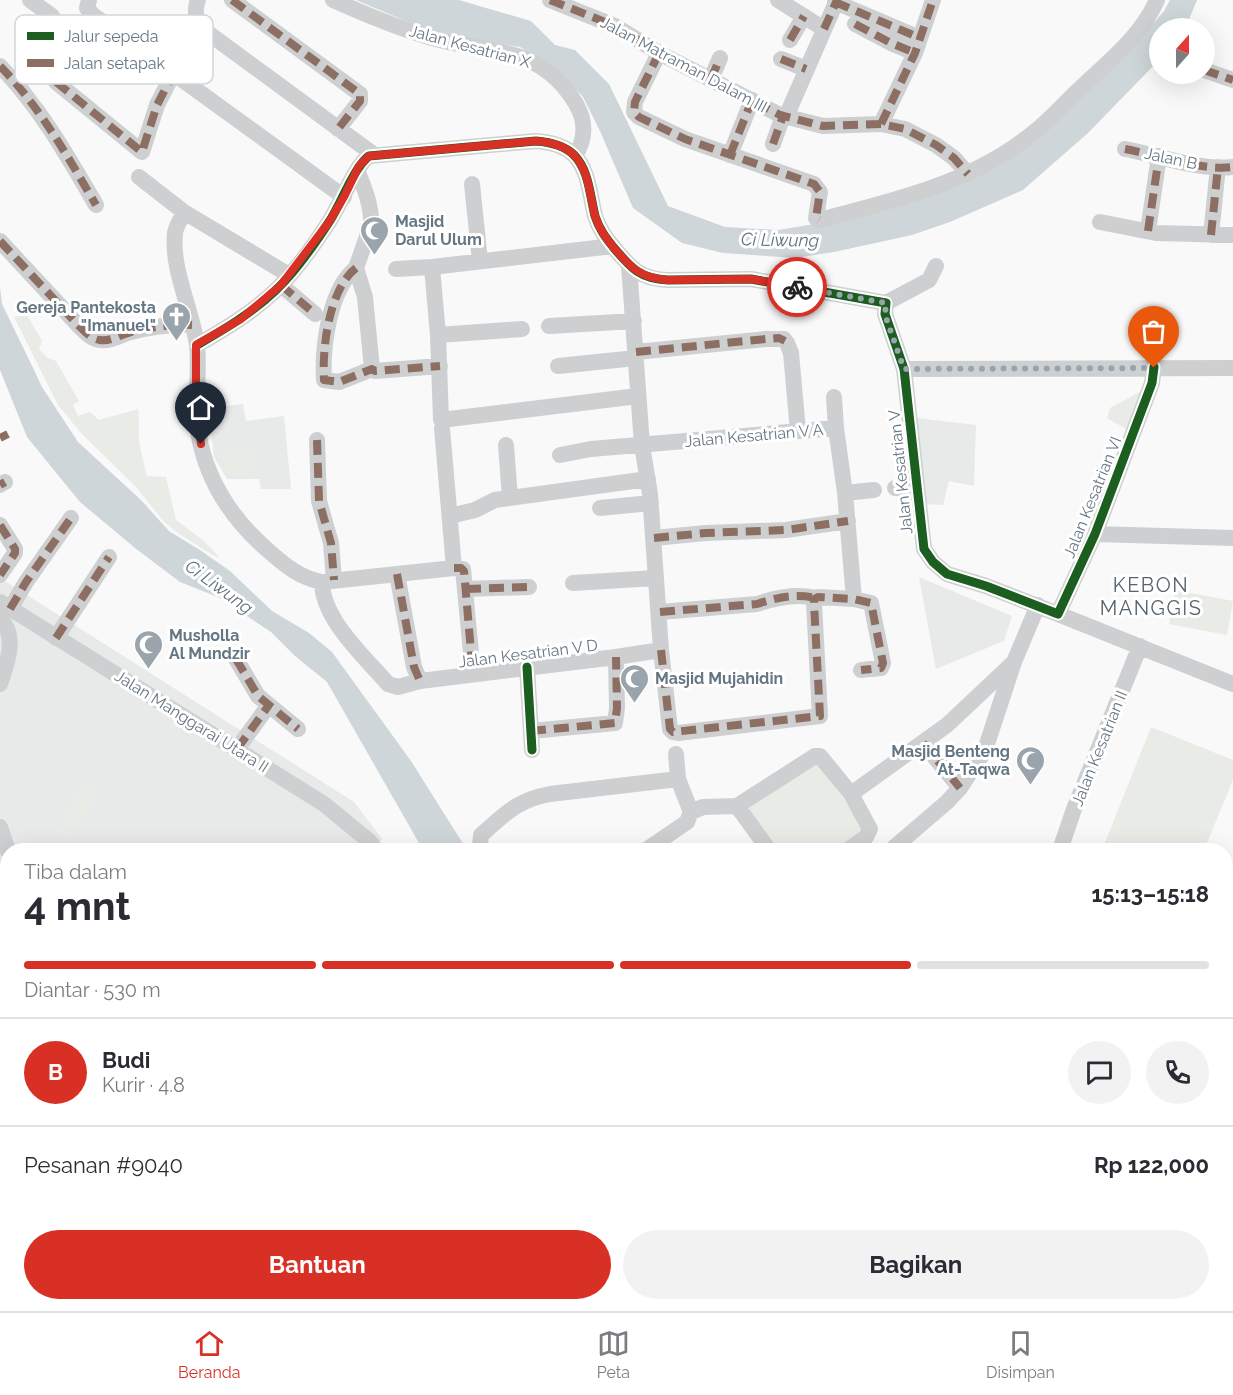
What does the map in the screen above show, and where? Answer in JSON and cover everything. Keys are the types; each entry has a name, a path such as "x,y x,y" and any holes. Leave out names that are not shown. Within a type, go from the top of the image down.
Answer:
{"street":[{"path":"30,0 51,15"},
{"path":"89,0 87,8 93,15"},
{"path":"196,15 198,0"},
{"path":"232,0 360,94 360,101 338,129"},
{"name":"Jalan Kesatrian X","path":"333,0 430,38 521,58 552,73 570,94 583,121 582,142 575,156"},
{"name":"Jalan Matraman Dalam III","path":"550,0 615,26 659,53 784,116 823,126 881,124 905,129 936,145 954,158 968,174"},
{"path":"778,0 824,29"},
{"path":"881,124 917,46 933,0"},
{"path":"659,53 635,102 634,112 639,117 685,139 814,184 820,192 816,218 819,220 903,199 968,174 998,157 1033,134 1119,54 1152,11 1157,0"},
{"path":"836,1 917,46"},
{"name":"Jalan Matraman Dalam III","path":"784,116 789,110 836,1"},
{"path":"790,39 804,16"},
{"path":"855,24 891,43 917,46"},
{"path":"213,37 373,154"},
{"path":"711,79 720,58"},
{"path":"781,59 806,69"},
{"path":"0,66 15,84"},
{"path":"1215,74 1233,80"},
{"path":"15,84 58,141 96,205"},
{"path":"58,84 142,152 157,105 168,84"},
{"path":"187,84 344,197"},
{"path":"730,155 752,100"},
{"path":"773,144 784,116"},
{"path":"196,345 241,319 285,280 329,222 357,170 366,158 373,154 405,154 536,141 556,144 575,156 584,169 599,226 613,246 629,266 641,274 657,279 751,279 886,303 929,280 936,266"},
{"name":"Jalan B","path":"1125,149 1225,167 1212,235"},
{"path":"1148,231 1159,156"},
{"path":"357,170 370,208 371,219 356,268 365,297 372,369"},
{"path":"139,177 184,212 285,280 315,314"},
{"path":"472,184 480,261"},
{"path":"184,212 177,226 178,264 196,345 198,430 204,458 216,489 242,526 292,571 308,579 328,581 463,569 473,674"},
{"path":"1100,222 1148,231 1233,235"},
{"path":"0,241 72,319 88,335 97,339 105,340 142,329 192,325"},
{"path":"396,269 432,267 613,246"},
{"path":"629,266 642,445 651,503 661,650 670,729 673,732 819,716 815,598"},
{"path":"432,267 440,366 441,420 638,396"},
{"path":"356,268 349,273 340,287 330,317 324,356 324,380 339,382 372,369 375,371 440,366"},
{"name":"Jalan Kesatrian V","path":"886,303 885,315 904,369 924,549 933,562 947,574 1038,605"},
{"path":"549,326 634,321"},
{"path":"438,335 522,329"},
{"path":"558,366 766,339 783,339 790,353 798,431"},
{"name":"Jalan Kesatrian VI","path":"1058,614 1095,534 1152,383 1154,368"},
{"path":"904,369 1233,368"},
{"path":"834,397 836,428"},
{"path":"442,428 454,568"},
{"name":"Jalan Kesatrian V A","path":"560,455 591,448 836,428 848,521 854,598"},
{"path":"317,440 319,501 331,543 328,581"},
{"path":"506,445 510,498"},
{"path":"450,516 475,510 495,500 648,479"},
{"path":"895,488 916,488"},
{"path":"845,494 874,490"},
{"path":"600,508 651,503"},
{"path":"0,684 10,648 3,610 26,582 71,518"},
{"path":"654,538 706,533 786,530 848,521"},
{"path":"0,525 15,549 15,553 0,576"},
{"path":"1095,534 1233,538"},
{"path":"56,638 109,557"},
{"path":"397,574 414,667 420,681"},
{"path":"573,584 656,578"},
{"name":"Jalan Kesatrian V D","path":"328,581 323,598 332,616 388,684 398,687 420,681 661,650"},
{"path":"466,590 529,587"},
{"path":"660,612 757,604 802,595 815,598 828,596 854,598 871,603 883,663 878,669 861,670"},
{"path":"900,843 924,824 960,788 985,750 1014,662 1038,605 1233,684"},
{"name":"Jalan Manggarai Utara II","path":"3,610 56,638 324,804 365,843"},
{"name":"Jalan Kesatrian II","path":"1062,843 1140,646"},
{"path":"531,731 615,723 616,657"},
{"path":"236,659 258,696 298,729"},
{"path":"851,794 947,725 1014,662"},
{"path":"527,667 532,750"},
{"path":"237,749 269,705"},
{"path":"923,742 960,788"},
{"path":"656,843 687,822 691,812 678,779 676,754"},
{"path":"691,812 717,805 737,806 815,756 820,756 851,794 870,829 866,837 858,843"},
{"path":"480,843 481,835 517,804 537,796 678,779"},
{"path":"737,806 765,843"},
{"path":"0,827 5,843"}],"shaded area":[{"path":"27,315 42,341 39,349 48,358 56,361 79,401 73,405 78,416 90,412 99,420 138,409 141,452 147,476 166,477 176,520 204,541 220,558 179,534 164,522 136,487 81,433 58,405 14,317"},
{"path":"1147,388 1122,440 1126,429 1107,418 1110,408"},
{"path":"243,404 246,421 284,416 291,489 261,489 259,479 227,479 214,457 208,408"},
{"path":"917,418 976,425 974,486 949,481 943,505 924,504"},
{"path":"251,449 255,474 228,474 220,453"},
{"path":"919,577 1012,616 1004,641 936,669"},
{"path":"0,578 354,802 382,839 379,843 0,843"},
{"path":"1175,590 1233,601 1227,635 1169,624"},
{"path":"1151,727 1233,760 1233,780 1207,843 1105,843"},
{"path":"815,760 868,832 852,843 770,843 745,811"},
{"path":"86,780 100,788 69,840 55,832"}],"water":[{"name":"Ci Liwung","path":"356,0 459,0 531,21 555,45 575,50 609,84 668,206 725,227 778,230 851,218 982,173 1135,44 1149,28 1149,70 1088,133 1023,190 950,222 912,235 795,258 723,253 682,243 633,208 583,97 557,69 520,47 434,33"},
{"path":"1170,0 1197,0 1190,18 1158,18"},
{"name":"Ci Liwung","path":"0,287 2,304 42,387 78,442 141,500 169,531 230,571 272,611 309,633 332,652 411,761 463,843 419,843 327,682 295,656 271,632 218,597 180,582 80,502 27,437 0,370"}],"marked path":[{"path":"232,0 360,94 360,101 338,129"},
{"path":"550,0 615,26 659,53 780,115 823,126 881,124 905,129 936,145 954,158 968,174"},
{"path":"824,29 837,0"},
{"path":"881,124 915,53 933,0"},
{"path":"835,2 920,38"},
{"path":"790,40 804,16"},
{"path":"855,24 915,53"},
{"path":"659,53 635,102 634,112 639,117 685,139 814,184 820,192 816,218 819,220"},
{"path":"711,79 720,58"},
{"path":"781,59 806,69"},
{"path":"0,66 15,83"},
{"path":"1215,74 1233,80"},
{"path":"16,84 41,115 96,205"},
{"path":"58,84 142,152 157,105 168,84"},
{"path":"730,155 752,100"},
{"path":"773,144 783,116"},
{"path":"1125,149 1193,165 1233,167"},
{"path":"1148,231 1159,156"},
{"path":"1211,235 1218,167"},
{"path":"0,241 78,325 94,338 108,340 146,329 169,325 192,325"},
{"path":"356,268 339,290 333,304 324,352 324,380 339,382 372,369 375,371 440,366"},
{"path":"281,285 315,314"},
{"path":"636,352 779,338 785,341"},
{"path":"0,438 8,434"},
{"path":"317,440 319,501 331,543 334,580"},
{"path":"0,485 5,482"},
{"path":"10,609 71,518"},
{"path":"654,538 706,533 786,530 848,521"},
{"path":"0,525 15,549 15,553 0,575"},
{"path":"56,638 109,557"},
{"path":"454,568 461,568 464,571 473,674"},
{"path":"397,574 414,667 420,681"},
{"path":"466,589 529,587"},
{"path":"660,612 757,604 793,596 815,598"},
{"path":"661,650 670,729 673,732 820,716 814,603 814,599 818,597 854,599 871,603 883,663 881,668 861,670"},
{"path":"531,731 615,723 616,657"},
{"path":"236,659 258,696 298,729"},
{"path":"237,749 269,705"},
{"path":"923,743 960,788"}],"cycle path":[{"path":"197,345 248,313 283,283 323,231 358,168 369,156 536,141 556,145 566,149 579,161 599,225 614,248 643,275 668,280 751,279 886,303 885,314 904,369 924,549 933,562 947,574 986,586 1058,614 1095,534 1152,383 1154,367"},
{"path":"527,667 532,750"}],"way so far":[{"path":"797,287 886,303 885,315 904,369 1154,368"}],"place":[{"name":"Masjid Darul Ulum","path":"374,256"},
{"name":"Gereja Pantekosta \"Imanuel\"","path":"177,342"},
{"name":"Musholla Al Mundzir","path":"148,670"},
{"name":"Masjid Mujahidin","path":"634,704"},
{"name":"Masjid Benteng At-Taqwa","path":"1031,786"}],"district":[{"name":"KEBON MANGGIS","path":"1151,596"}],"route":[{"path":"201,444 196,406 196,345 241,319 281,285 329,222 359,166 373,154 405,154 536,141 556,144 575,156 584,169 599,226 604,236 634,270 657,279 751,279 797,287"}]}
